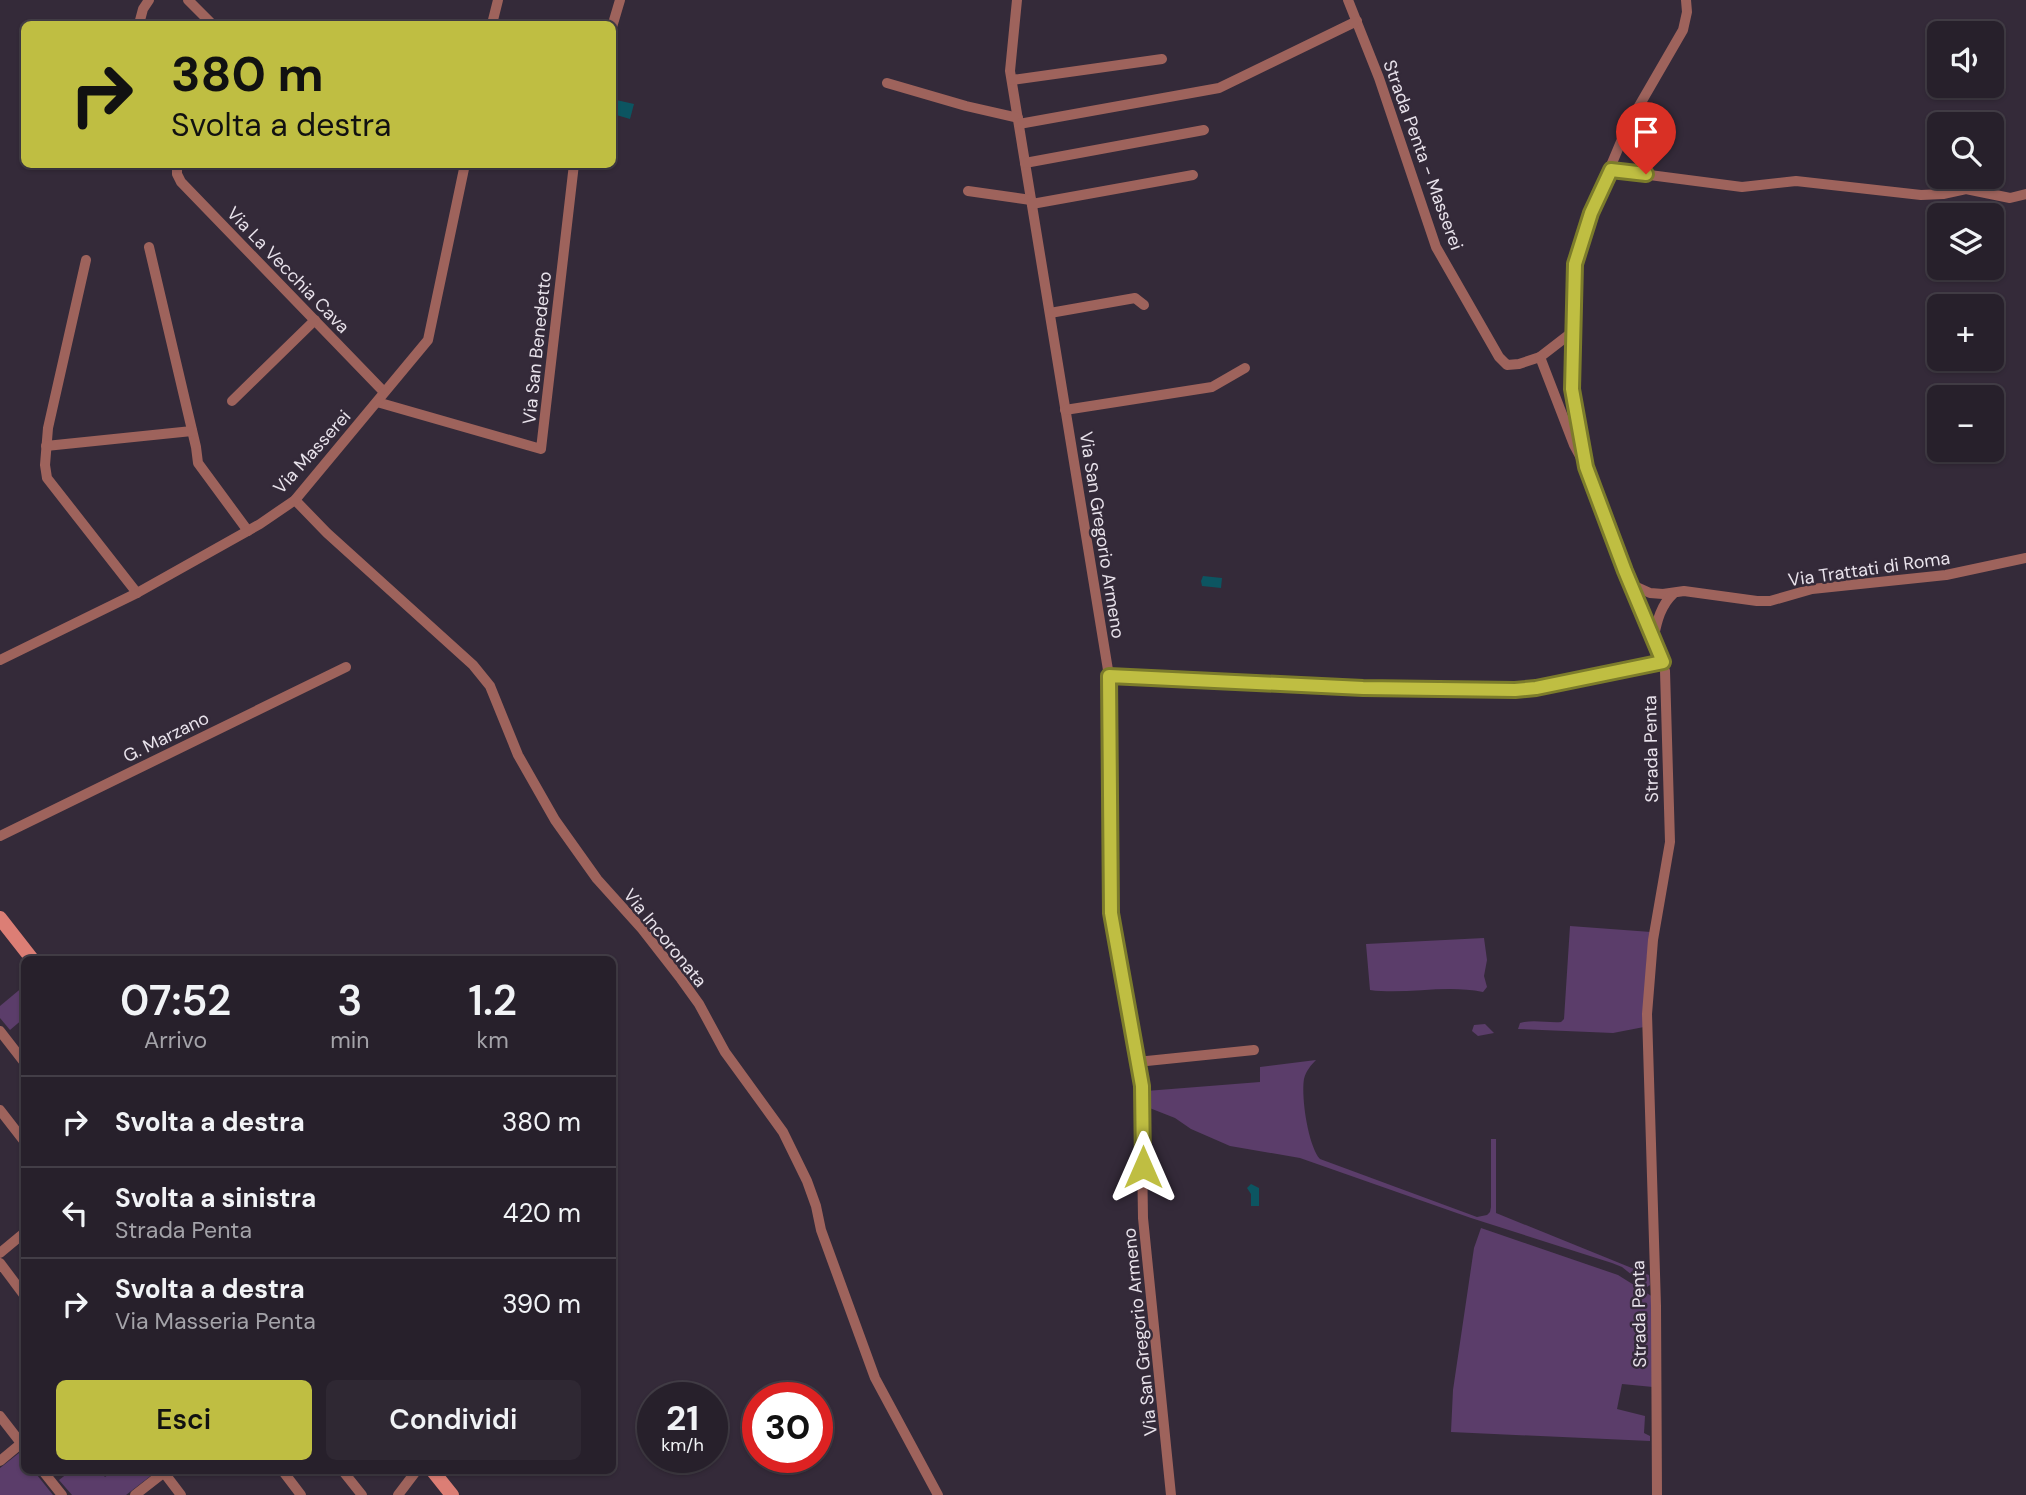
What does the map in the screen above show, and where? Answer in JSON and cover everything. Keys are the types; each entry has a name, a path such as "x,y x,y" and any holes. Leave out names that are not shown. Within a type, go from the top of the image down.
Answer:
{"main road":[{"path":"0,918 30,956"},
{"path":"0,933 21,960"},
{"path":"422,1474 440,1495"},
{"path":"435,1474 452,1495"}],"street":[{"path":"140,21 149,0"},
{"path":"188,0 209,21"},
{"path":"493,21 498,0"},
{"path":"614,21 621,0"},
{"name":"Via San Gregorio Armeno","path":"1017,0 1010,59 1012,80 1109,676 1111,913 1143,1109 1143,1218 1171,1495"},
{"name":"Strada Penta - Masserei","path":"1348,0 1380,78 1436,247 1499,357 1507,365 1540,357"},
{"name":"Strada Penta","path":"1657,1495 1656,1306 1647,1014 1653,940 1670,842 1663,662 1586,467 1572,389 1575,264 1591,213 1628,125 1684,30 1686,0"},
{"path":"887,83 1018,121 1220,88 1357,21"},
{"path":"1012,80 1162,59"},
{"path":"1025,163 1204,130"},
{"name":"Via La Vecchia Cava","path":"177,168 181,182 384,393"},
{"name":"Via Masserei","path":"0,660 137,593 248,531 295,500 428,340 464,168"},
{"name":"Via San Benedetto","path":"377,402 541,449 575,168"},
{"path":"1611,170 1742,187 1796,181 1921,195 1966,189 2010,198 2026,194"},
{"path":"968,191 1032,202 1193,174"},
{"path":"149,247 198,463 248,531"},
{"path":"86,260 48,428 45,465 47,478 137,593"},
{"path":"1050,313 1135,298 1144,305"},
{"path":"232,401 315,320"},
{"path":"1575,330 1540,357 1574,445 1586,467"},
{"path":"1065,410 1212,387 1245,368"},
{"path":"46,446 192,431"},
{"name":"Via Incoronata","path":"295,500 337,542 473,665 490,686 518,755 555,820 597,879 642,929 681,979 699,1004 725,1052 783,1132 807,1181 821,1230 875,1378 938,1495"},
{"name":"Via Trattati di Roma","path":"1630,584 1650,593 1684,591 1757,601 1812,589 1946,575 2026,558"},
{"path":"1654,638 1666,601 1674,593"},
{"path":"1109,676 1363,688 1515,690 1663,662"},
{"name":"G. Marzano","path":"0,836 346,667"},
{"path":"0,1031 21,1058"},
{"path":"1137,1062 1254,1051"},
{"path":"0,1110 21,1137"},
{"path":"0,1253 21,1236"},
{"path":"0,1263 21,1291"},
{"path":"0,1416 21,1442"},
{"path":"0,1461 21,1445"},
{"path":"45,1474 62,1495"},
{"path":"135,1495 160,1474"},
{"path":"166,1474 181,1495"},
{"path":"285,1474 301,1495"},
{"path":"345,1474 362,1495"},
{"path":"398,1495 416,1474"}],"shaded area":[{"path":"1570,926 1651,932 1647,956 1644,1027 1613,1033 1518,1029 1520,1023 1561,1022 1564,1019"},
{"path":"1484,938 1487,960 1484,976 1487,987 1483,992 1455,989 1370,990 1366,944"},
{"path":"21,988 21,1021 10,1030 0,1018 0,1006"},
{"path":"1485,1024 1494,1033 1478,1036 1472,1031 1474,1025"},
{"path":"1316,1060 1305,1076 1303,1087 1306,1120 1312,1143 1320,1159 1477,1217 1490,1212 1491,1139 1496,1139 1496,1213 1649,1275 1650,1285 1647,1287 1622,1267 1612,1263 1471,1218 1300,1158 1230,1146 1147,1107 1146,1091 1260,1082 1260,1067"},
{"path":"1481,1228 1618,1275 1653,1297 1653,1387 1622,1384 1617,1409 1645,1416 1644,1433 1650,1436 1650,1441 1451,1432 1453,1390 1474,1248"},
{"path":"19,1453 21,1474 36,1474 53,1495 0,1495 0,1468"},
{"path":"67,1474 102,1474 105,1477 109,1474 153,1474 126,1495 72,1495 59,1480"}],"water":[{"path":"616,100 634,104 630,119 616,115"},
{"path":"1203,576 1222,578 1221,588 1202,586"},
{"path":"1251,1184 1259,1188 1259,1206 1251,1206 1251,1194 1247,1188"}],"route":[{"path":"1143,1167 1142,1086 1111,913 1109,676 1363,688 1515,690 1663,662 1586,467 1572,389 1575,264 1591,213 1611,170 1646,174"}]}
